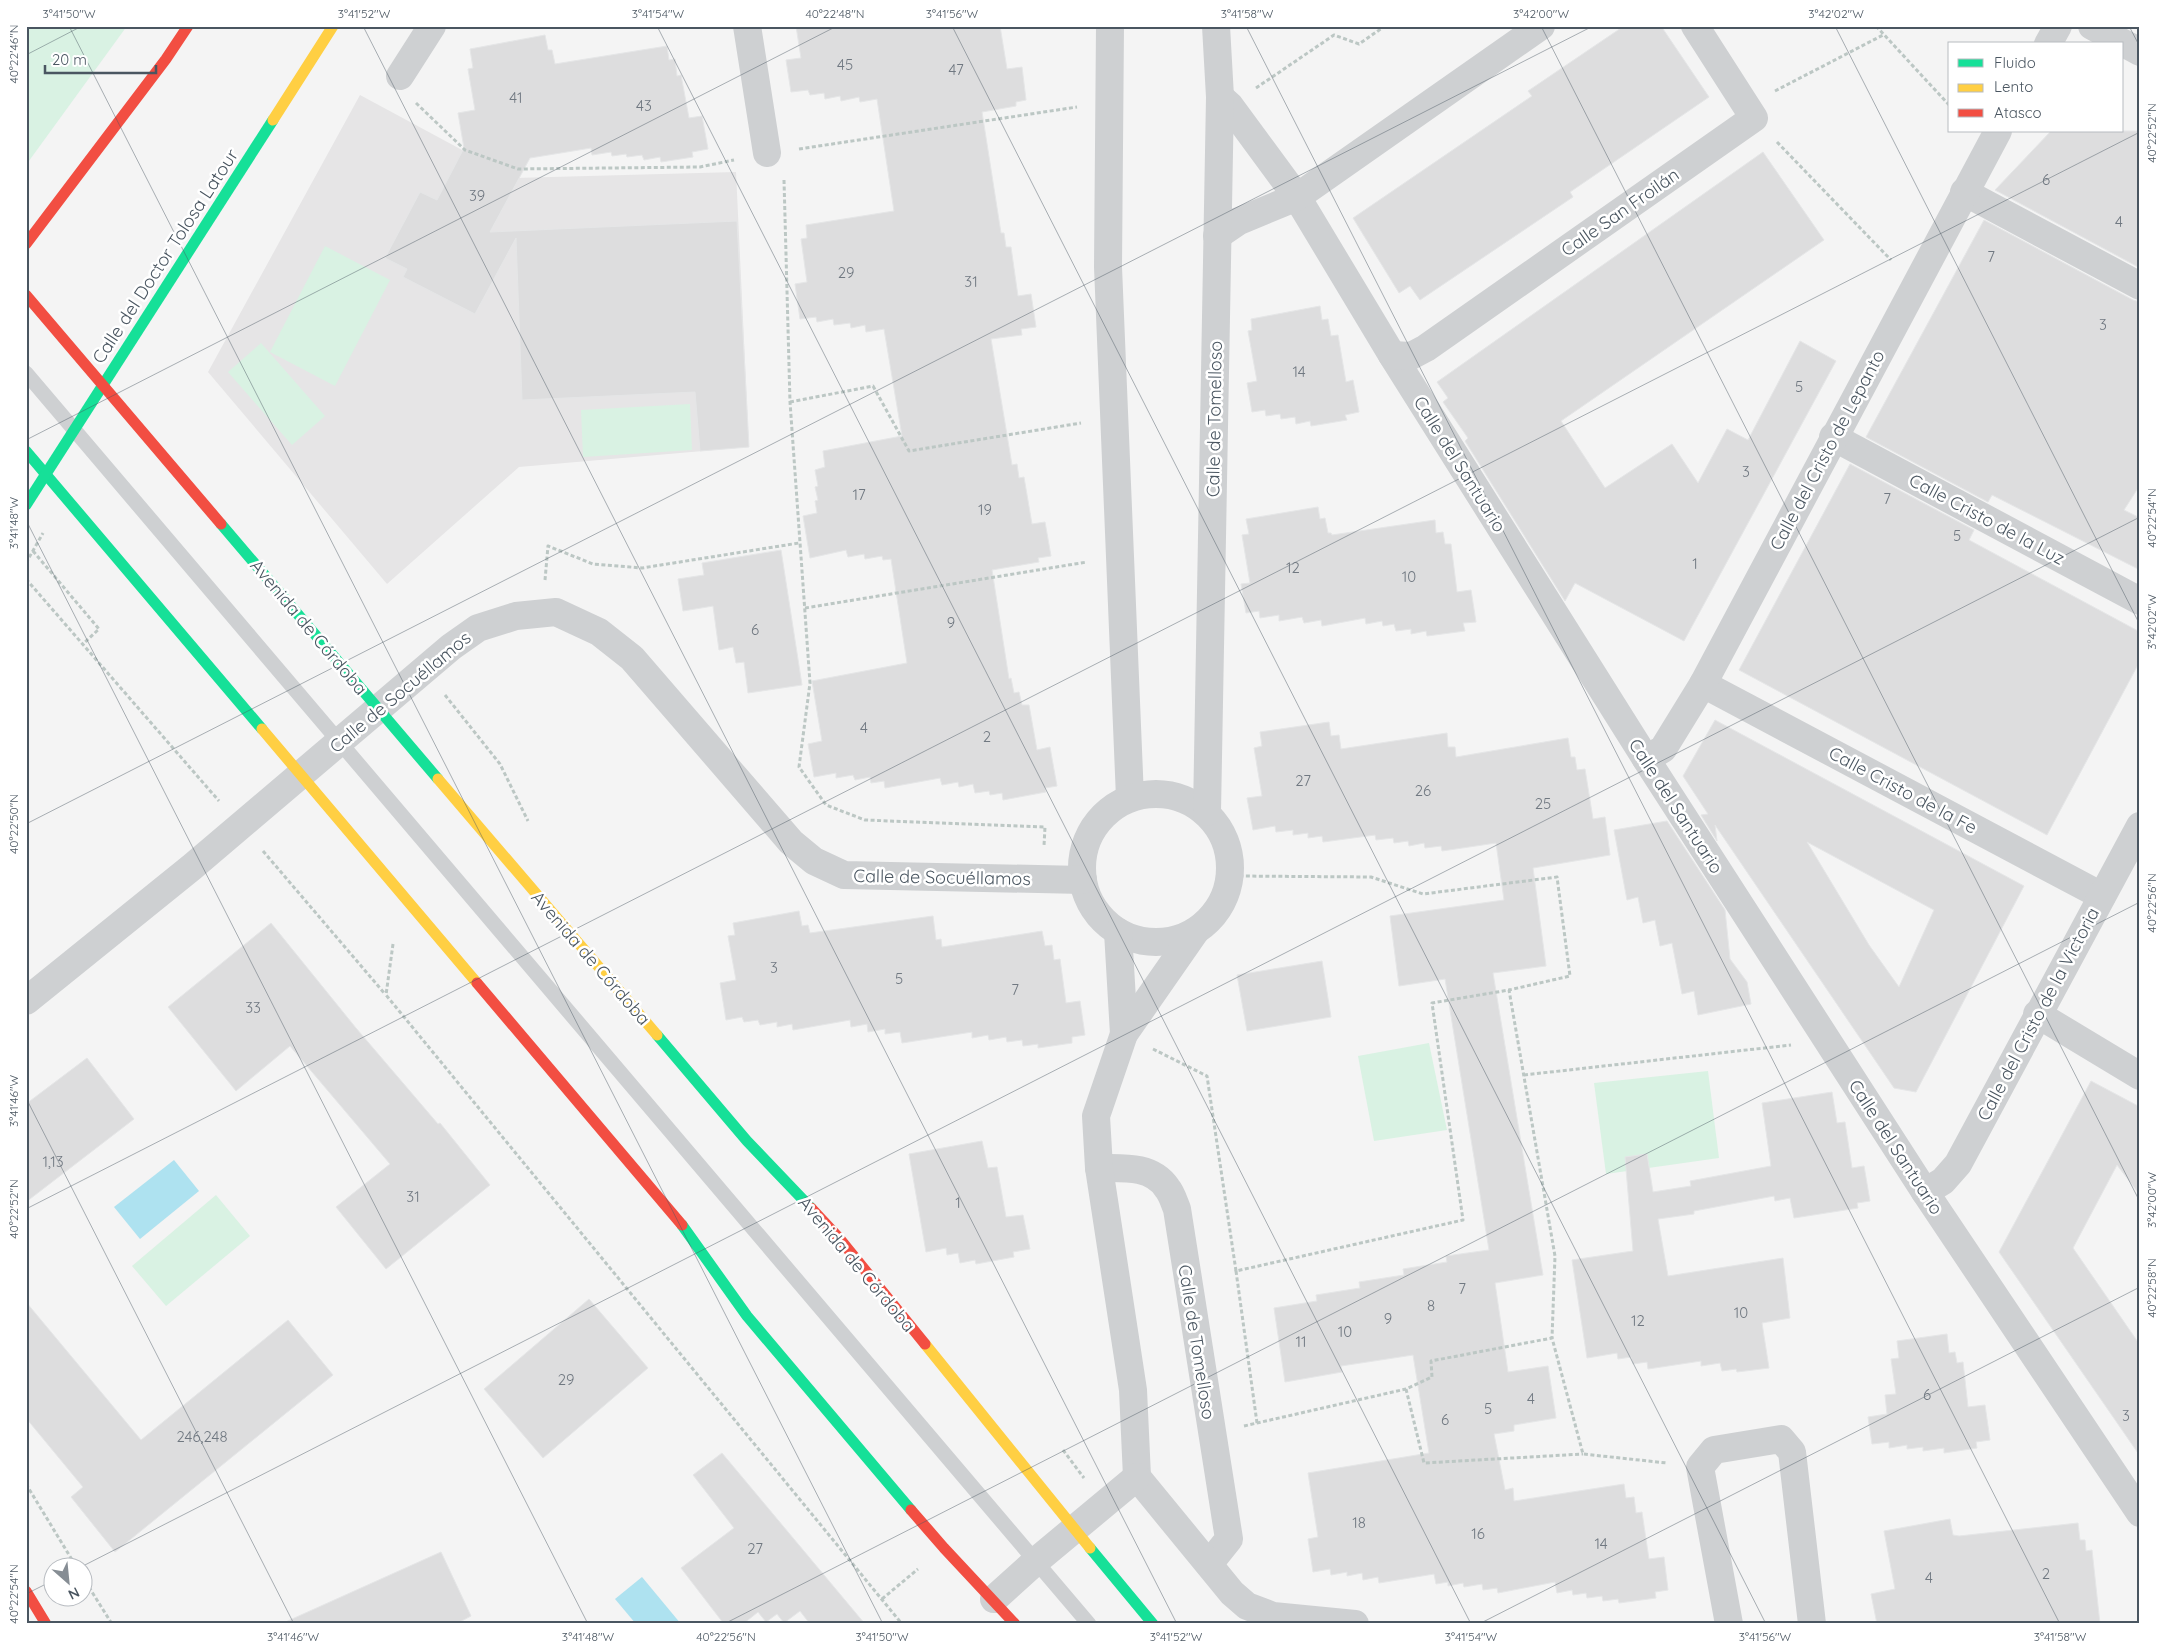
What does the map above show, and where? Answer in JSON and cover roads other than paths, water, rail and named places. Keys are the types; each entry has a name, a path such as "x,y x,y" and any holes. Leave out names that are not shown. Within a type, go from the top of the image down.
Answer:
{"main road":[{"path":"26,244 188,26"},
{"name":"Calle del Doctor Tolosa Latour","path":"26,505 333,26"},
{"name":"Avenida de Córdoba","path":"26,295 747,1140 839,1238 1153,1624"},
{"path":"26,452 676,1217 747,1316 944,1548 1016,1624"},
{"path":"26,1590 46,1624"}],"street":[{"path":"400,76 432,26"},
{"path":"747,26 767,154"},
{"path":"1110,26 1108,267 1130,798"},
{"name":"Calle de Tomelloso","path":"1207,812 1217,236 1225,101 1216,26"},
{"path":"1217,236 1239,221 1297,197 1541,26"},
{"name":"Calle San Froilán","path":"1392,355 1411,356 1426,348 1750,112 1695,26"},
{"path":"2049,42 2058,26"},
{"path":"2092,26 2122,42"},
{"path":"2124,43 2140,52"},
{"name":"Calle del Santuario","path":"1225,101 1297,197 1392,355 1646,760 1925,1192 2140,1512"},
{"name":"Calle del Cristo de Lepanto","path":"1646,760 1663,749 1703,684 1914,285 1997,132"},
{"path":"1964,192 2140,286"},
{"name":"Calle Cristo de la Luz","path":"1833,437 2140,602"},
{"name":"Calle de Socuéllamos","path":"26,1001 192,867 450,647 478,628 516,616 556,612 599,632 632,658 791,842 814,861 844,875 1083,880"},
{"name":"Calle Cristo de la Fe","path":"1703,684 2102,896"},
{"path":"1195,932 1176,940 1156,942 1136,940 1118,932 1101,918 1089,900 1083,880 1083,854 1092,830 1108,811 1130,798 1150,793 1170,794 1190,801 1207,812 1222,833 1230,857 1230,883 1223,902 1211,919 1195,932 1124,1034 1096,1116 1099,1168 1133,1390 1137,1477 1232,1593 1247,1606 1272,1616 1355,1624"},
{"name":"Calle del Cristo de la Victoria","path":"1925,1192 1943,1181 1958,1164 2037,1014 2140,826"},
{"path":"1118,932 1124,1034"},
{"path":"2037,1014 2140,1076"},
{"name":"Calle de Tomelloso","path":"1099,1168 1124,1168 1146,1171 1167,1186 1177,1209 1230,1539 1209,1564"},
{"path":"1729,1624 1700,1467 1714,1450 1781,1439 1792,1452 1812,1624"},
{"path":"994,1599 1036,1561 1137,1477"}],"lane":[{"path":"26,373 1089,1624"}],"water":[{"path":"174,1160 199,1191 140,1239 114,1207"},
{"path":"642,1577 681,1624 636,1624 615,1599"}]}
